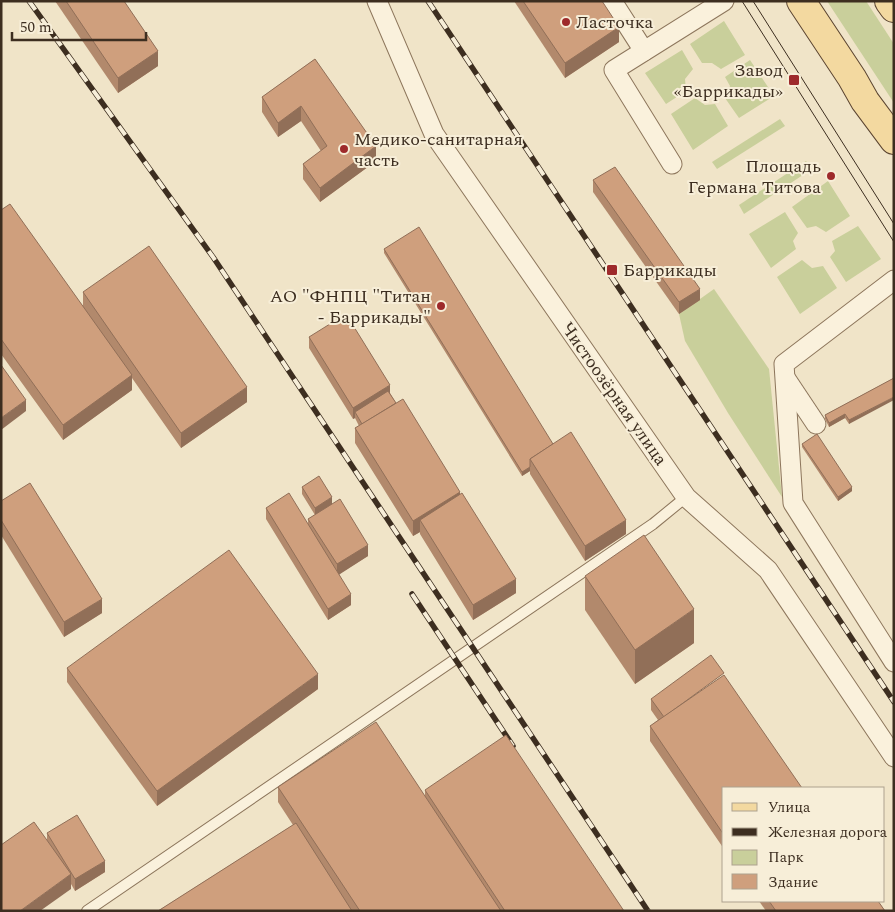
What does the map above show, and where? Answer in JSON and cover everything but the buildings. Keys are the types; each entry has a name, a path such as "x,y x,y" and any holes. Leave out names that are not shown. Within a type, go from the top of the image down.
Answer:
{"main road":[{"path":"802,1 865,101 894,140"},
{"path":"890,1 894,8"}],"street":[{"name":"Чистоозёрная улица","path":"377,1 434,134 686,497 768,570 894,757"},
{"path":"612,1 644,51"},
{"path":"672,164 614,70 724,1"},
{"path":"894,280 784,364 793,503 894,662"},
{"path":"785,378 816,424"}],"lane":[{"path":"87,911 653,524 686,497"}],"green space":[{"path":"827,1 866,1 894,44 894,103"},
{"path":"724,21 745,55 721,69 712,63 702,63 690,44"},
{"path":"682,50 693,69 685,79 686,91 666,104 645,73"},
{"path":"750,60 774,96 739,118 725,98 730,86 725,77"},
{"path":"695,98 705,105 715,104 728,126 693,150 671,114"},
{"path":"780,119 785,126 717,169 712,162"},
{"path":"806,161 812,169 744,214 739,205"},
{"path":"828,181 850,216 826,232 816,226 807,228 792,207"},
{"path":"785,212 798,233 793,241 796,249 771,268 749,234"},
{"path":"858,226 881,259 846,282 830,257 835,251 832,241"},
{"path":"802,260 812,268 823,266 837,288 800,314 777,277"},
{"path":"714,289 769,369 782,497 728,413 685,341 679,314"}],"tram line":[{"path":"742,1 894,242"},
{"path":"753,1 894,224"}],"railway":[{"path":"29,1 213,257 648,911"},
{"path":"428,1 894,702"},
{"path":"412,594 513,746"}],"place":[{"name":"Ласточка","path":"566,22"},
{"name":"Завод «Баррикады»","path":"794,80"},
{"name":"Медико-санитарная часть","path":"344,149"},
{"name":"Площадь Германа Титова","path":"831,176"},
{"name":"Баррикады","path":"612,270"},
{"name":"АО \"ФНПЦ \"Титан - Баррикады\"","path":"441,306"}]}
